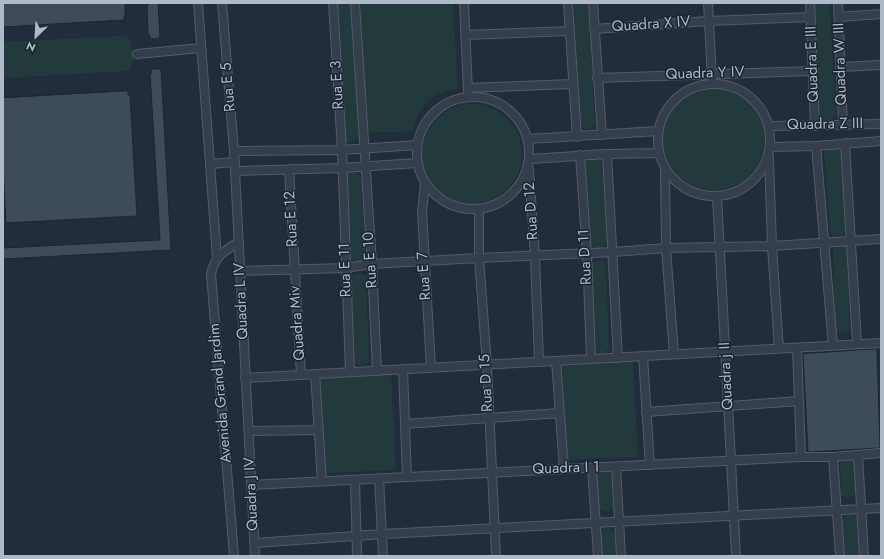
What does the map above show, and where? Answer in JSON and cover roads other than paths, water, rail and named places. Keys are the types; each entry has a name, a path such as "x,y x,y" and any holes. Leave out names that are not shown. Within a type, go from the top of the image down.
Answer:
{"street":[{"path":"198,3 217,258"},
{"name":"Rua E 5","path":"222,3 235,171"},
{"name":"Rua E 3","path":"333,3 342,168"},
{"name":"Rua E 10","path":"355,3 372,264 377,371"},
{"path":"464,3 468,92"},
{"path":"568,3 572,84 577,137"},
{"path":"593,3 602,135"},
{"path":"708,3 712,83"},
{"name":"Quadra E III","path":"810,3 814,71 815,126"},
{"name":"Quadra W III","path":"838,3 843,125"},
{"path":"839,17 881,14"},
{"name":"Quadra X IV","path":"594,29 709,21 811,17"},
{"path":"466,35 570,31"},
{"path":"137,54 202,48"},
{"path":"840,67 881,65"},
{"name":"Quadra Y IV","path":"597,78 814,71"},
{"path":"770,150 762,170 750,184 734,193 717,196 701,195 687,189 674,180 665,168 659,153 658,131 661,119 667,107 676,98 687,90 712,83 737,88 748,95 761,109 769,126 770,150 772,246 779,349"},
{"path":"468,92 486,98 508,109 524,128 528,139 529,163 522,183 511,197 496,206 479,210 458,208 439,199 425,183 417,163 417,144 422,129 431,116 443,105 468,92 572,84"},
{"name":"Quadra Z III","path":"769,126 881,124"},
{"path":"528,139 658,131"},
{"path":"770,150 881,141"},
{"path":"234,151 364,150 417,144"},
{"path":"846,144 857,344"},
{"path":"816,146 833,346"},
{"path":"529,163 580,155 659,153"},
{"path":"608,154 618,358"},
{"name":"Rua D 11","path":"580,155 587,253 591,359"},
{"path":"210,164 235,162"},
{"path":"235,171 289,168 342,168 417,163"},
{"name":"Rua D 12","path":"529,163 540,362"},
{"name":"Rua E 12","path":"289,168 294,270"},
{"name":"Rua E 11","path":"342,168 350,372"},
{"path":"665,168 666,248 674,354"},
{"name":"Quadra L IV","path":"235,171 249,431"},
{"name":"Rua E 7","path":"425,183 422,212 431,368"},
{"name":"Quadra j II","path":"717,196 736,556"},
{"name":"Rua D 15","path":"479,210 479,258 487,365 496,556"},
{"path":"240,271 345,268 372,264 479,258 666,248 772,246 881,239"},
{"path":"217,258 222,252 239,242"},
{"name":"Avenida Grand Jardim","path":"217,258 211,274 234,556"},
{"name":"Quadra Miv","path":"294,270 301,375"},
{"path":"245,378 881,343"},
{"path":"797,348 801,457"},
{"path":"644,356 650,465"},
{"path":"556,361 564,469"},
{"path":"403,369 407,477"},
{"path":"315,374 322,481"},
{"path":"646,412 799,401"},
{"path":"405,424 559,413"},
{"path":"249,431 318,430"},
{"name":"Quadra J IV","path":"249,431 255,556"},
{"name":"Quadra I 1","path":"251,485 493,472 616,468 731,460 833,457 881,453"},
{"path":"858,455 864,556"},
{"path":"833,457 840,556"},
{"path":"592,468 598,556"},
{"path":"616,468 621,522 621,556"},
{"path":"379,478 384,556"},
{"path":"355,480 357,556"},
{"path":"255,543 383,534 881,508"}]}
